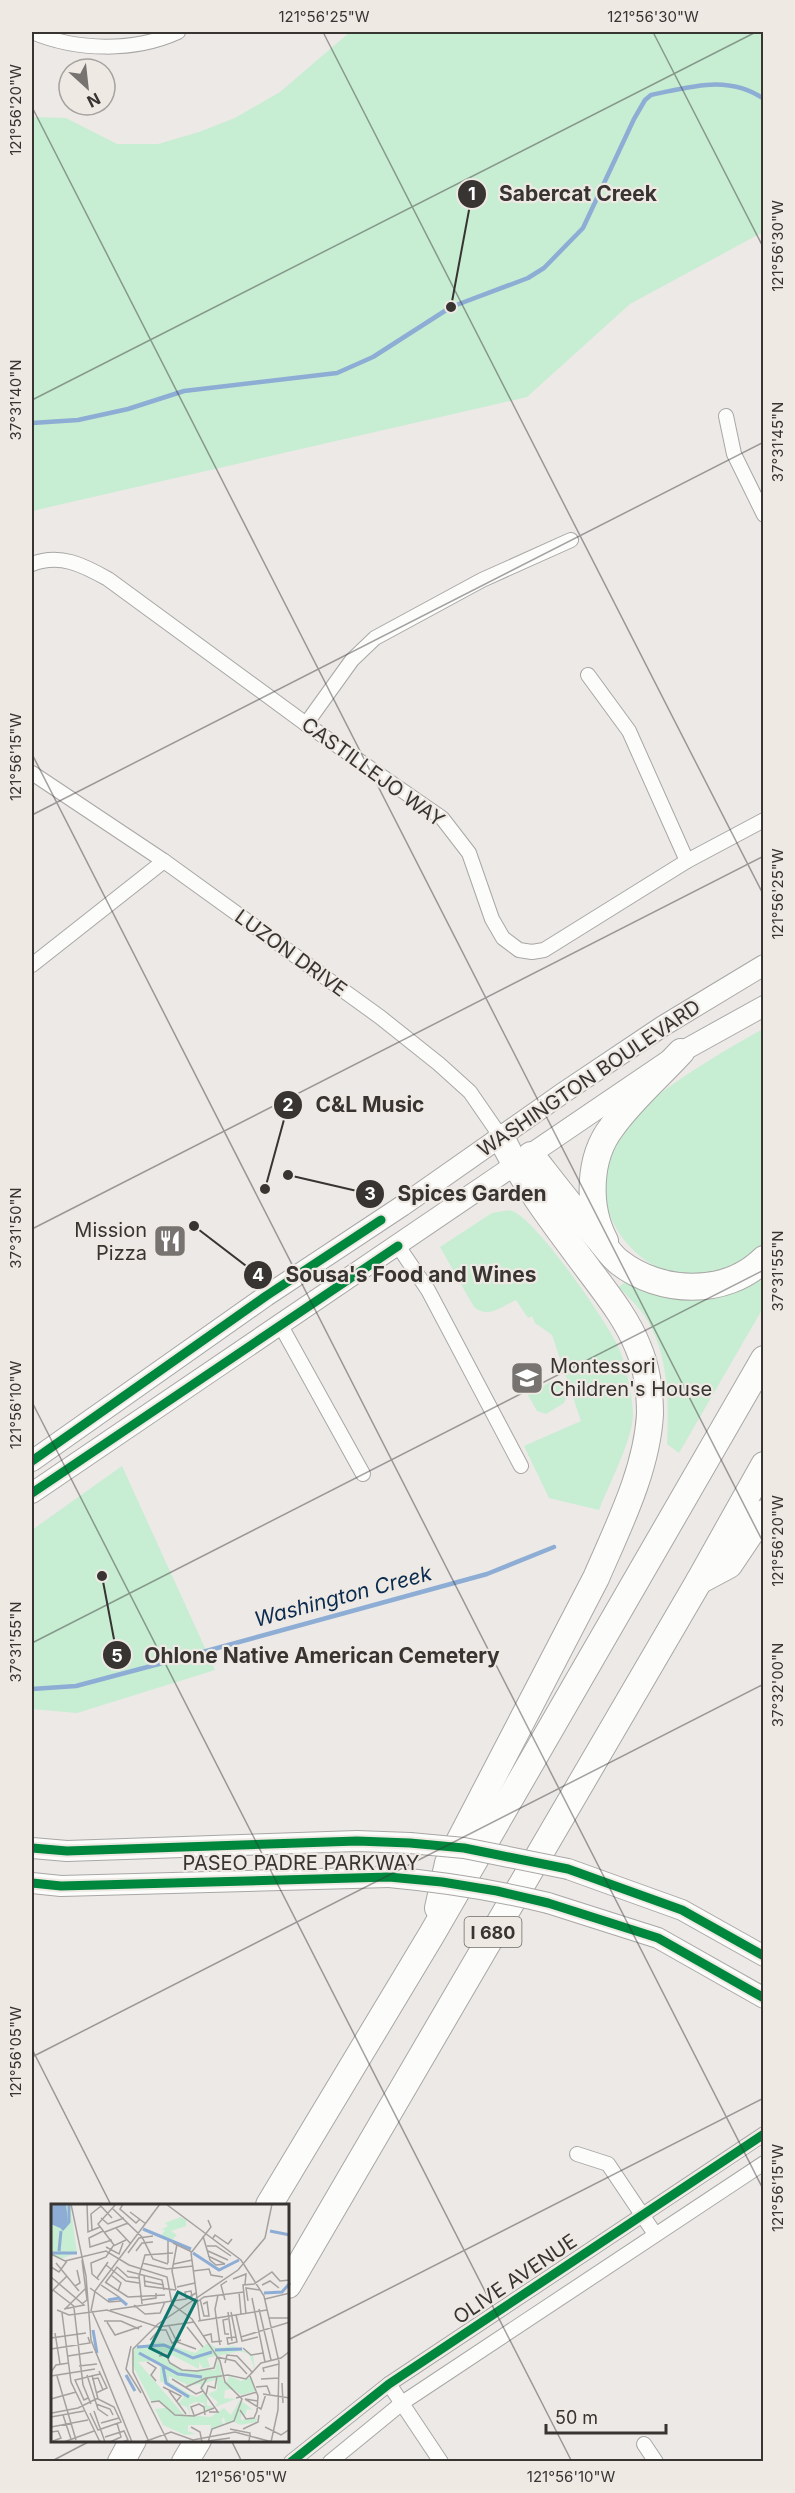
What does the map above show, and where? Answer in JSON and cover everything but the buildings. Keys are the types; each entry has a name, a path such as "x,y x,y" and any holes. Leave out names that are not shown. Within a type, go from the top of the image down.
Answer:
{"highway":[{"path":"618,1262 604,1238 596,1215 593,1175 599,1152 611,1128 681,1052"},
{"path":"501,1137 583,1221 618,1262 642,1276 669,1285 701,1287 730,1281 756,1267 764,1259"},
{"path":"432,1934 448,1863 590,1589 607,1551 639,1469 650,1415 649,1382 638,1346 625,1321 523,1161"},
{"name":"I 680","path":"270,2204 432,1934 764,1359"},
{"name":"I 680","path":"290,2282 699,1581 764,1465"},
{"path":"699,1581 729,1565 764,1513"},
{"path":"121,2462 132,2442"},
{"path":"185,2462 197,2442"}],"main road":[{"name":"WASHINGTON BOULEVARD","path":"32,1461 102,1409 663,1026 764,965"},
{"name":"WASHINGTON BOULEVARD","path":"32,1493 281,1326 681,1052 764,1006"},
{"name":"PASEO PADRE PARKWAY","path":"32,1848 67,1851 357,1841 464,1848 568,1869 682,1910 764,1956"},
{"name":"PASEO PADRE PARKWAY","path":"32,1883 61,1886 389,1877 442,1882 497,1891 548,1903 658,1938 764,1998"}],"street":[{"path":"32,32 48,39 102,48 165,38 178,32"},
{"path":"726,416 734,454 764,515"},
{"path":"306,724 352,660 375,638 482,580 571,540"},
{"name":"CASTILLEJO WAY","path":"32,564 44,560 80,563 108,579 306,724 442,818 469,853 492,919 503,938 519,950 532,952 544,950 687,861 764,820"},
{"path":"588,675 628,731 687,861"},
{"name":"LUZON DRIVE","path":"32,773 164,861 380,1017 470,1092 501,1137"},
{"path":"32,965 164,861"},
{"path":"398,1246 428,1290 521,1466"},
{"path":"281,1326 363,1474"},
{"name":"OLIVE AVENUE","path":"291,2462 389,2384 764,2134"},
{"path":"577,2154 608,2163 655,2234"},
{"name":"OLIVE AVENUE","path":"330,2462 402,2403 764,2163"},
{"path":"389,2384 441,2462"},
{"path":"644,2444 656,2462"}],"green space":[{"path":"350,32 763,32 763,232 630,304 527,397 32,511 32,117 66,118 117,144 158,144 235,118 280,92"},
{"path":"763,1029 763,1247 737,1266 721,1274 676,1275 656,1267 638,1254 624,1239 613,1222 606,1202 604,1182 607,1161 615,1140 626,1125 661,1093 726,1050"},
{"path":"511,1211 523,1218 553,1250 598,1313 617,1344 623,1359 632,1399 632,1425 599,1510 549,1498 524,1446 581,1421 552,1335 535,1323 532,1316 528,1318 516,1300 490,1312 474,1307 440,1247 492,1213"},
{"path":"763,1272 763,1308 679,1453 667,1444 666,1377 658,1345 644,1315 619,1287 625,1282 644,1289"},
{"path":"552,1381 563,1385 568,1393 564,1403 546,1414 537,1411 528,1395"},
{"path":"122,1466 215,1670 77,1713 32,1709 32,1530"}],"waterway":[{"path":"32,423 78,420 128,409 184,391 337,373 373,357 451,307 528,278 544,268 583,228 634,119 645,100 651,95 694,86 723,85 750,91 764,99"},
{"name":"Washington Creek","path":"32,1689 76,1686 170,1661 487,1574 554,1547"}],"cycle path":[{"path":"32,1461 266,1296 381,1220"},
{"path":"32,1493 398,1246"},
{"path":"32,1848 67,1851 357,1841 464,1848 568,1869 682,1910 764,1956"},
{"path":"32,1883 61,1886 389,1877 442,1882 497,1891 548,1903 658,1938 764,1998"},
{"path":"291,2462 389,2384 764,2134"}],"place":[{"name":"Sabercat Creek","path":"451,307"},
{"name":"Spices Garden","path":"288,1175"},
{"name":"C&L Music","path":"265,1189"},
{"name":"Sousa's Food and Wines","path":"194,1226"},
{"name":"Mission Pizza","path":"170,1241"},
{"name":"Montessori Children's House","path":"527,1378"},
{"name":"Ohlone Native American Cemetery","path":"102,1576"}]}
